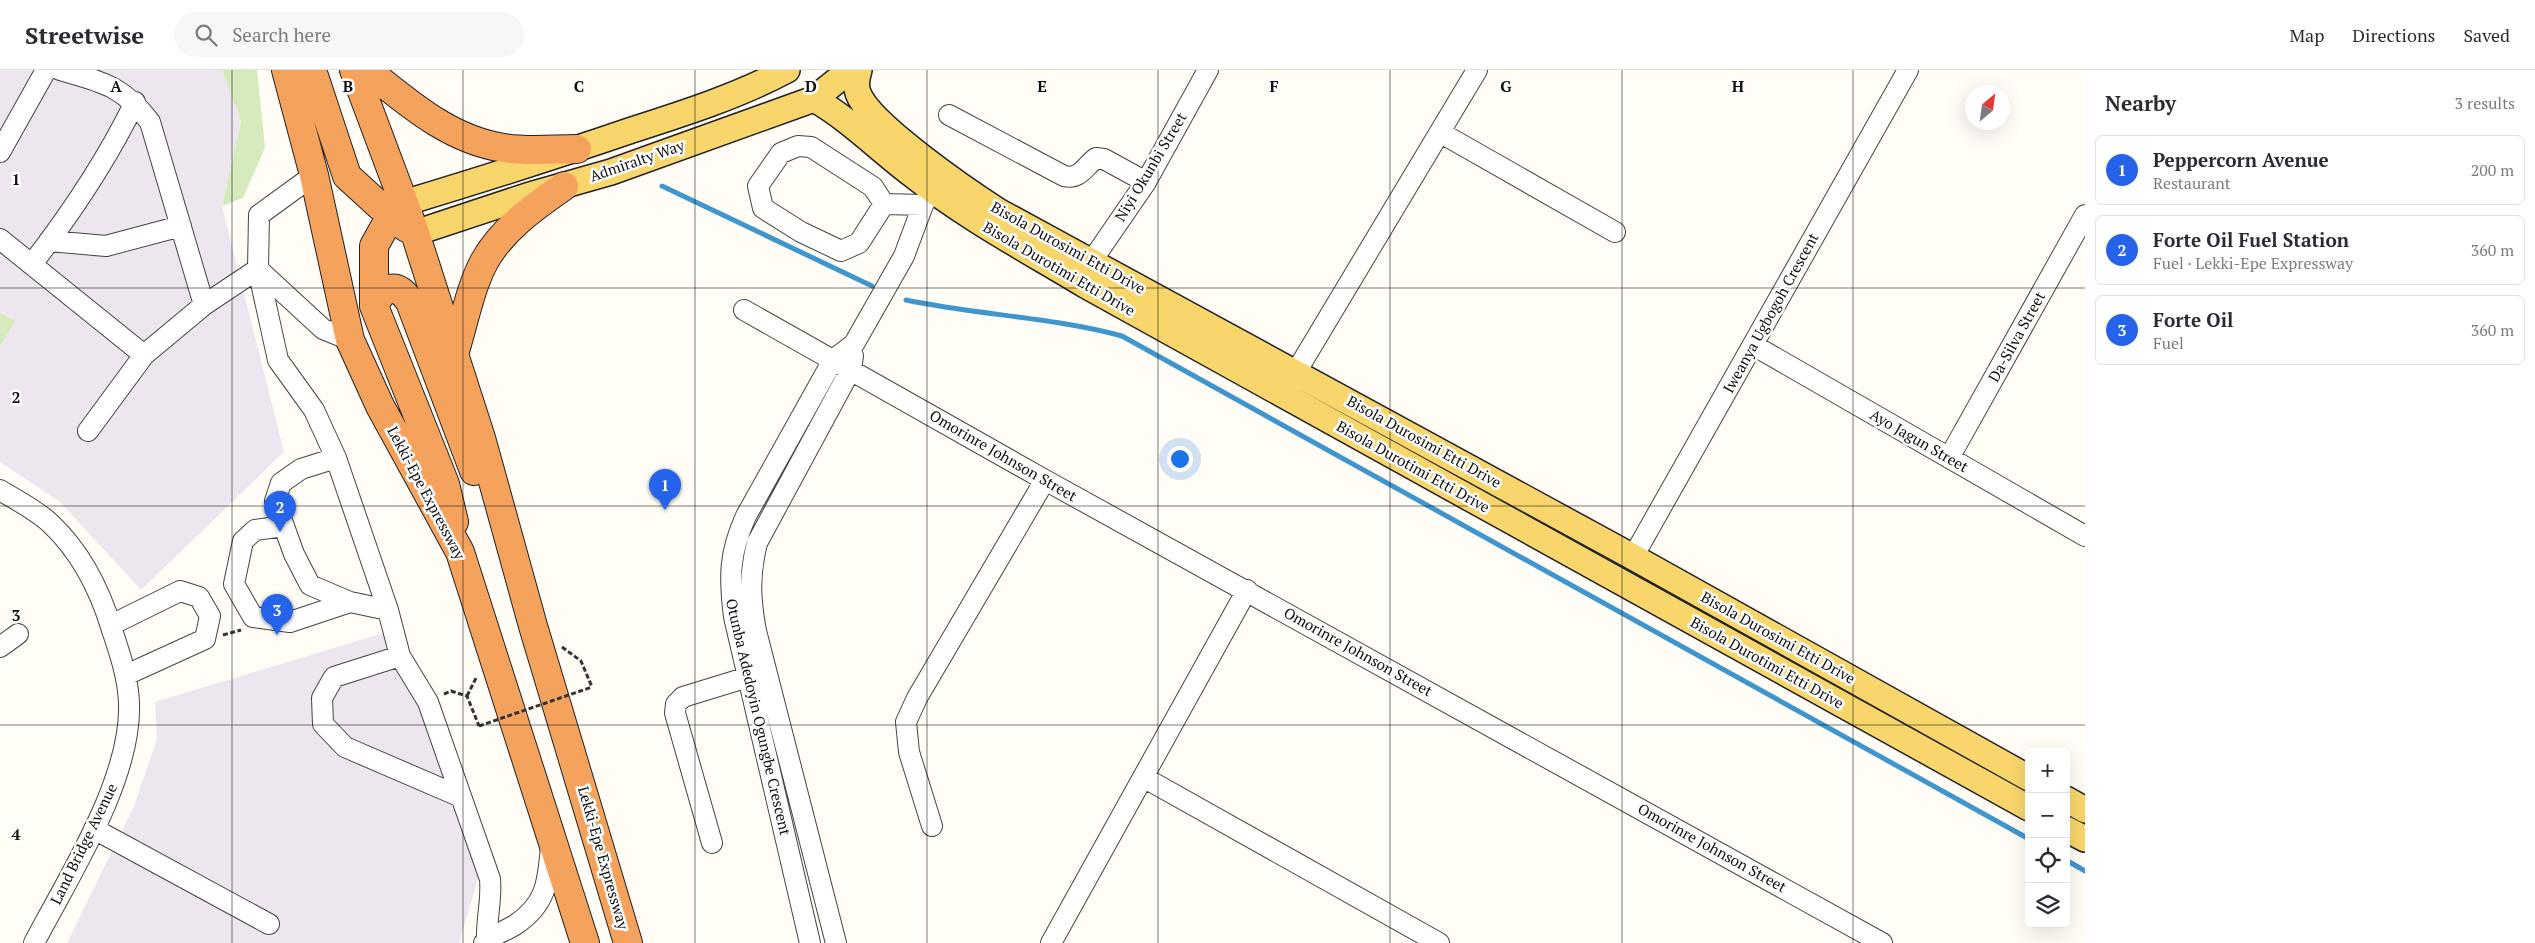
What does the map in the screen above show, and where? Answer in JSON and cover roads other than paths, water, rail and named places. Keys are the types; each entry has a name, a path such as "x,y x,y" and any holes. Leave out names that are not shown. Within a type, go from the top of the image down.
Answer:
{"highway":[{"name":"Lekki-Epe Expressway","path":"286,70 314,175 350,340 380,406 460,552 585,943"},
{"path":"312,70 347,176 398,211 384,228 374,246 372,271 374,306 445,484 460,552"},
{"name":"Lekki-Epe Expressway","path":"354,70 398,211 415,233 454,354 503,514 533,626 628,943"},
{"path":"367,70 441,126 473,141 505,149 587,146"},
{"path":"454,354 484,263 496,245 520,217 564,186"},
{"path":"374,306 379,295 387,290 396,288 404,292 410,302 533,626"}],"main road":[{"name":"Admiralty Way","path":"398,211 587,146 752,78 787,70"},
{"name":"Admiralty Way","path":"415,233 611,172 814,99 850,70"},
{"name":"Bisola Durosimi Etti Drive","path":"859,70 857,78 858,92 867,109 933,189 998,211 1633,557 2025,776"},
{"name":"Bisola Durotimi Etti Drive","path":"814,99 848,120 964,213 1085,285 2025,806"},
{"path":"587,146 611,172"},
{"path":"2070,801 2085,810"},
{"path":"2070,831 2085,839"}],"street":[{"path":"0,152 46,70"},
{"path":"60,70 105,83 134,102 150,122 204,305"},
{"name":"Niyi Okunbi Street","path":"1091,262 1146,182 1208,70"},
{"path":"1296,372 1441,133 1477,70"},
{"name":"Iweanya Ugbogoh Crescent","path":"1633,557 1908,70"},
{"path":"32,264 76,207 117,139 134,102"},
{"path":"950,115 1064,176 1072,178 1079,175 1096,158 1104,159 1146,182"},
{"path":"1441,133 1615,232"},
{"path":"884,204 873,188 812,147 798,146 781,153 758,186 763,208 801,232 841,250 859,243 884,204 933,189"},
{"path":"314,175 259,215 258,269 278,360 314,410 336,458 388,610 400,656 428,702 490,879 492,900 486,919 486,942"},
{"name":"Otunba Adedoyin Ogungbe Crescent","path":"836,943 756,631 750,596 751,568 757,543 851,369 854,344 904,256 933,189"},
{"name":"Da-Silva Street","path":"1948,458 2085,215"},
{"path":"49,241 106,246 181,226"},
{"path":"0,239 144,355"},
{"path":"88,431 144,355 204,305 258,269"},
{"path":"258,269 323,329 350,340"},
{"name":"Omorinre Johnson Street","path":"744,310 1045,480 1247,590 1882,943"},
{"name":"Otunba Adedoyin Ogungbe Crescent","path":"810,943 734,617 730,591 730,569 735,540 746,516 833,360 854,344"},
{"name":"Ayo Jagun Street","path":"1753,345 2085,536"},
{"path":"336,458 301,469 281,483 275,501 294,554 310,585 350,602 388,610"},
{"path":"932,826 909,752 906,722 917,698 1045,480"},
{"name":"Land Bridge Avenue","path":"0,490 49,522 70,544 87,568 111,625 126,675 129,704 128,735 116,782 94,829 34,943"},
{"path":"284,526 256,530 243,541 234,584 253,618 290,622 350,602"},
{"path":"1051,943 1247,590"},
{"path":"111,625 180,591 198,597 210,616 205,639 126,675"},
{"path":"0,647 18,634"},
{"path":"400,656 334,677 322,698 324,724 345,746 461,797"},
{"path":"712,843 675,713 676,704 683,696 748,676"},
{"path":"1143,776 1439,943"},
{"path":"783,827 805,822"},
{"path":"94,829 269,924"},
{"path":"486,942 516,924 531,912 543,896 548,878 551,836"}],"waterway":[{"path":"662,186 872,286"},
{"path":"906,300 1069,324 1122,336 2027,838"},
{"path":"2070,862 2085,871"}],"place":[{"name":"Peppercorn Avenue","path":"665,510"},
{"name":"Forte Oil Fuel Station","path":"280,532"},
{"name":"Forte Oil","path":"277,635"}]}
